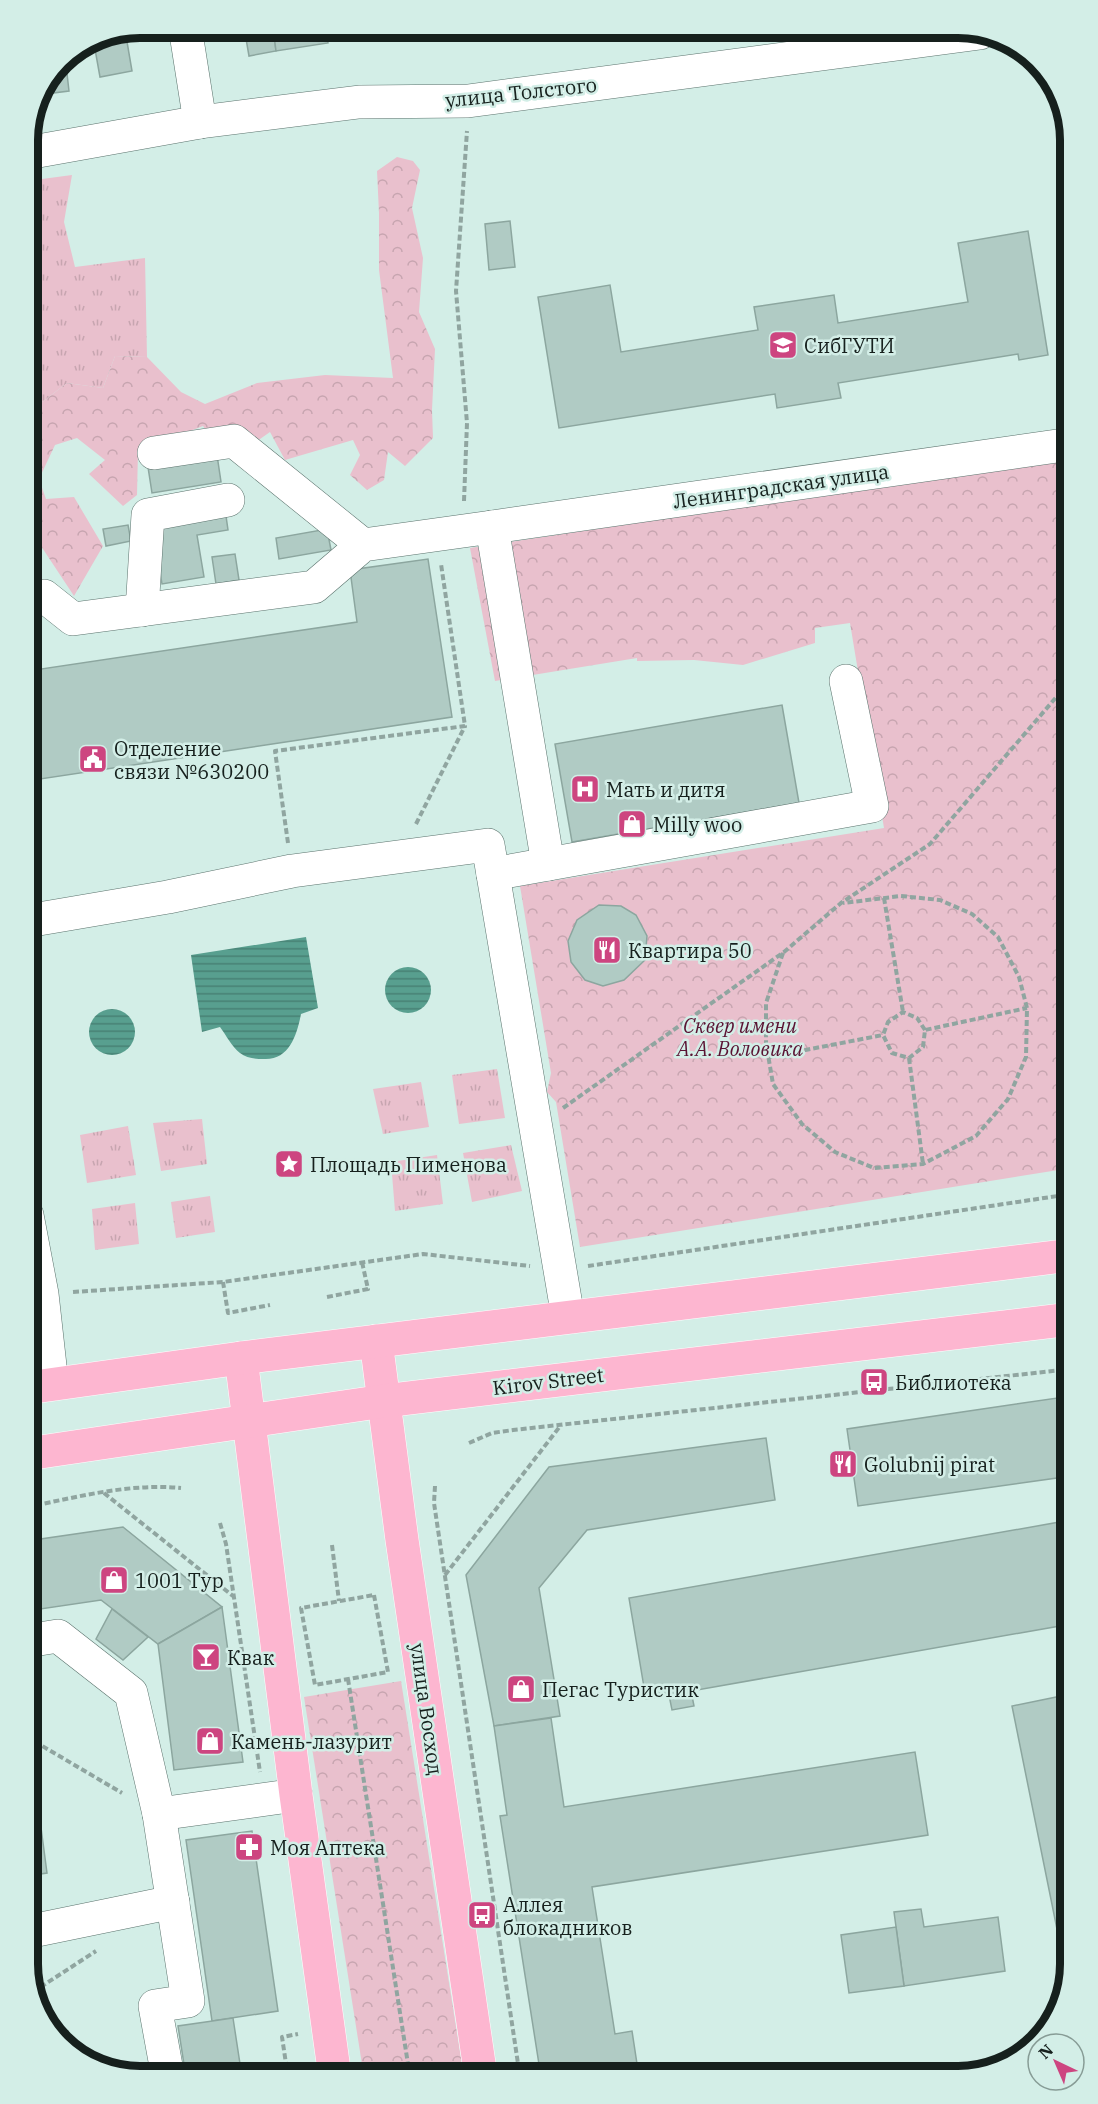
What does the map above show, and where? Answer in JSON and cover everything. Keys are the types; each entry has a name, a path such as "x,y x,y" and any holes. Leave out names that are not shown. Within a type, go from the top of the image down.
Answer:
{"main road":[{"path":"40,1386 241,1358 1060,1256"},
{"name":"Kirov Street","path":"38,1452 384,1401 1060,1320"},
{"name":"улица Восход","path":"376,1341 404,1551 479,2066"},
{"path":"241,1358 296,1795 333,2066"}],"street":[{"path":"187,38 200,122"},
{"name":"улица Толстого","path":"38,151 200,122 359,102 468,101 888,38"},
{"path":"38,597 44,596 73,619 314,587 363,545 234,441 154,453"},
{"name":"Ленинградская улица","path":"363,545 1060,446"},
{"path":"142,610 148,515 228,500"},
{"path":"464,531 548,864"},
{"path":"493,874 872,806 846,681"},
{"path":"38,919 168,897 292,871 488,845 568,1317"},
{"path":"38,1273 42,1294 40,1386"},
{"path":"38,1639 58,1636 131,1692 159,1814 188,2001 155,2006 166,2066"},
{"path":"159,1814 296,1795"},
{"path":"38,1930 173,1902"}],"path":[{"path":"400,857 465,726 466,423 456,291 468,101"},
{"path":"560,1110 784,952 842,903 930,844 1060,693"},
{"path":"292,871 275,751 465,726"},
{"path":"784,952 766,1003 766,1043 773,1084 802,1124 835,1152 874,1168 923,1164 976,1136 1008,1100 1026,1057 1027,1008 1019,977 998,937 972,914 940,900 901,896 842,903"},
{"path":"884,898 903,1012"},
{"path":"925,1030 1027,1008"},
{"path":"903,1012 917,1018 925,1030 922,1047 909,1058"},
{"path":"903,1012 888,1022 883,1035 892,1053 909,1058"},
{"path":"769,1057 883,1035"},
{"path":"909,1058 923,1164"},
{"path":"327,1297 368,1289 362,1262"},
{"path":"223,1282 228,1313 270,1305"},
{"path":"468,1443 492,1433 1060,1370"},
{"path":"445,1576 561,1425"},
{"path":"38,1505 134,1487 158,1485 181,1488"},
{"path":"435,1486 434,1503 518,2066"},
{"path":"104,1493 233,1596"},
{"path":"220,1523 229,1566"},
{"path":"332,1545 339,1601"},
{"path":"374,1594 388,1672 315,1685 301,1608 339,1601 374,1594"},
{"path":"348,1679 408,2066"},
{"path":"38,1743 159,1814"}],"green space":[{"path":"397,157 413,161 420,170 412,208 423,258 419,312 435,349 433,438 405,466 388,452 384,480 367,490 350,475 360,455 353,440 285,460 270,432 243,451 218,447 203,426 138,451 137,495 123,506 89,474 105,460 77,438 55,445 39,479 46,499 74,497 103,546 74,596 38,544 38,405 67,383 103,388 115,356 147,357 181,392 205,404 257,383 325,375 393,378 379,270 377,171"},
{"path":"72,175 64,222 75,267 145,258 147,357 115,356 103,388 67,383 38,405 38,180"},
{"name":"Cквер имени А.А. Воловика","path":"1060,459 1060,1170 580,1247 556,1102 547,1092 551,1073 520,886 884,828 850,623 815,628 815,643 743,665 694,660 637,661 637,658 495,681 470,548"},
{"path":"497,1069 505,1118 459,1124 452,1075"},
{"path":"421,1082 429,1127 383,1134 373,1089"},
{"path":"202,1119 207,1164 161,1171 153,1123"},
{"path":"128,1126 136,1175 87,1183 80,1135"},
{"path":"511,1145 522,1191 472,1202 463,1153"},
{"path":"437,1155 443,1204 395,1211 391,1162"},
{"path":"210,1196 215,1232 176,1238 171,1202"},
{"path":"135,1203 139,1244 95,1250 92,1209"},
{"path":"401,1681 462,2066 362,2066 304,1697"}],"shaded area":[{"path":"306,937 318,1008 301,1014 294,1038 285,1051 272,1059 251,1058 242,1055 237,1050 220,1027 202,1032 191,955"},
{"path":"408,967 417,968 424,974 430,981 430,999 424,1006 417,1012 408,1013 399,1012 392,1006 386,999 385,990 386,981 392,974 399,968"},
{"path":"112,1009 121,1010 128,1016 134,1023 134,1041 128,1048 121,1054 112,1055 103,1054 96,1048 90,1041 89,1032 90,1023 96,1016 103,1010"}],"building":[{"path":"246,38 274,38 276,51 249,56"},
{"path":"274,38 327,38 328,43 276,51"},
{"path":"126,39 132,71 100,77 95,48"},
{"path":"67,69 69,91 49,94"},
{"path":"510,221 515,267 489,270 485,224"},
{"path":"1028,231 1048,355 1019,360 1018,354 838,383 841,398 777,408 775,394 559,428 538,297 610,285 621,352 758,330 754,307 834,295 838,323 968,302 958,243"},
{"path":"217,455 221,482 152,493 148,467"},
{"path":"226,516 228,530 197,535 204,577 162,584 153,528"},
{"path":"128,525 131,541 106,546 103,529"},
{"path":"327,529 331,550 279,559 276,538"},
{"path":"235,554 239,580 216,584 212,557"},
{"path":"428,559 452,717 38,779 38,670 357,622 350,570"},
{"path":"782,705 799,803 572,842 555,744"},
{"name":"Квартира 50","path":"599,905 621,906 636,915 647,936 645,960 624,980 603,986 585,980 571,962 568,941 577,920"},
{"path":"1060,1398 1060,1478 858,1506 847,1429"},
{"path":"766,1438 775,1500 587,1530 539,1588 560,1716 494,1726 466,1575 549,1467"},
{"path":"1060,1522 1060,1626 691,1691 694,1706 672,1710 669,1695 646,1699 629,1598"},
{"path":"123,1527 222,1607 158,1644 101,1600 38,1609 38,1539"},
{"path":"222,1607 243,1762 174,1770 158,1644"},
{"path":"112,1609 148,1637 123,1660 96,1639"},
{"path":"1060,1696 1060,1944 1012,1706"},
{"path":"551,1718 564,1807 915,1752 928,1835 592,1887 615,2034 632,2031 637,2066 539,2066 500,1816 507,1815 494,1726"},
{"path":"38,1805 47,1873 38,1874"},
{"path":"252,1831 278,2011 212,2021 186,1840"},
{"path":"921,1909 924,1927 998,1917 1005,1971 904,1986 894,1912"},
{"path":"896,1927 904,1986 849,1993 841,1935"},
{"path":"233,2018 240,2066 184,2066 178,2026"}],"place":[{"name":"СибГУТИ","path":"783,345"},
{"name":"Отделение связи №630200","path":"93,759"},
{"name":"Мать и дитя","path":"585,789"},
{"name":"Milly woo","path":"632,824"},
{"name":"Квартира 50","path":"607,950"},
{"name":"Площадь Пименова","path":"289,1164"},
{"name":"Библиотека","path":"874,1382"},
{"name":"Golubnij pirat","path":"843,1464"},
{"name":"1001 Тур","path":"114,1580"},
{"name":"Квак","path":"206,1657"},
{"name":"Пегас Туристик","path":"521,1689"},
{"name":"Камень-лазурит","path":"210,1741"},
{"name":"Моя Аптека","path":"249,1847"},
{"name":"Аллея блокадников","path":"482,1915"}]}
